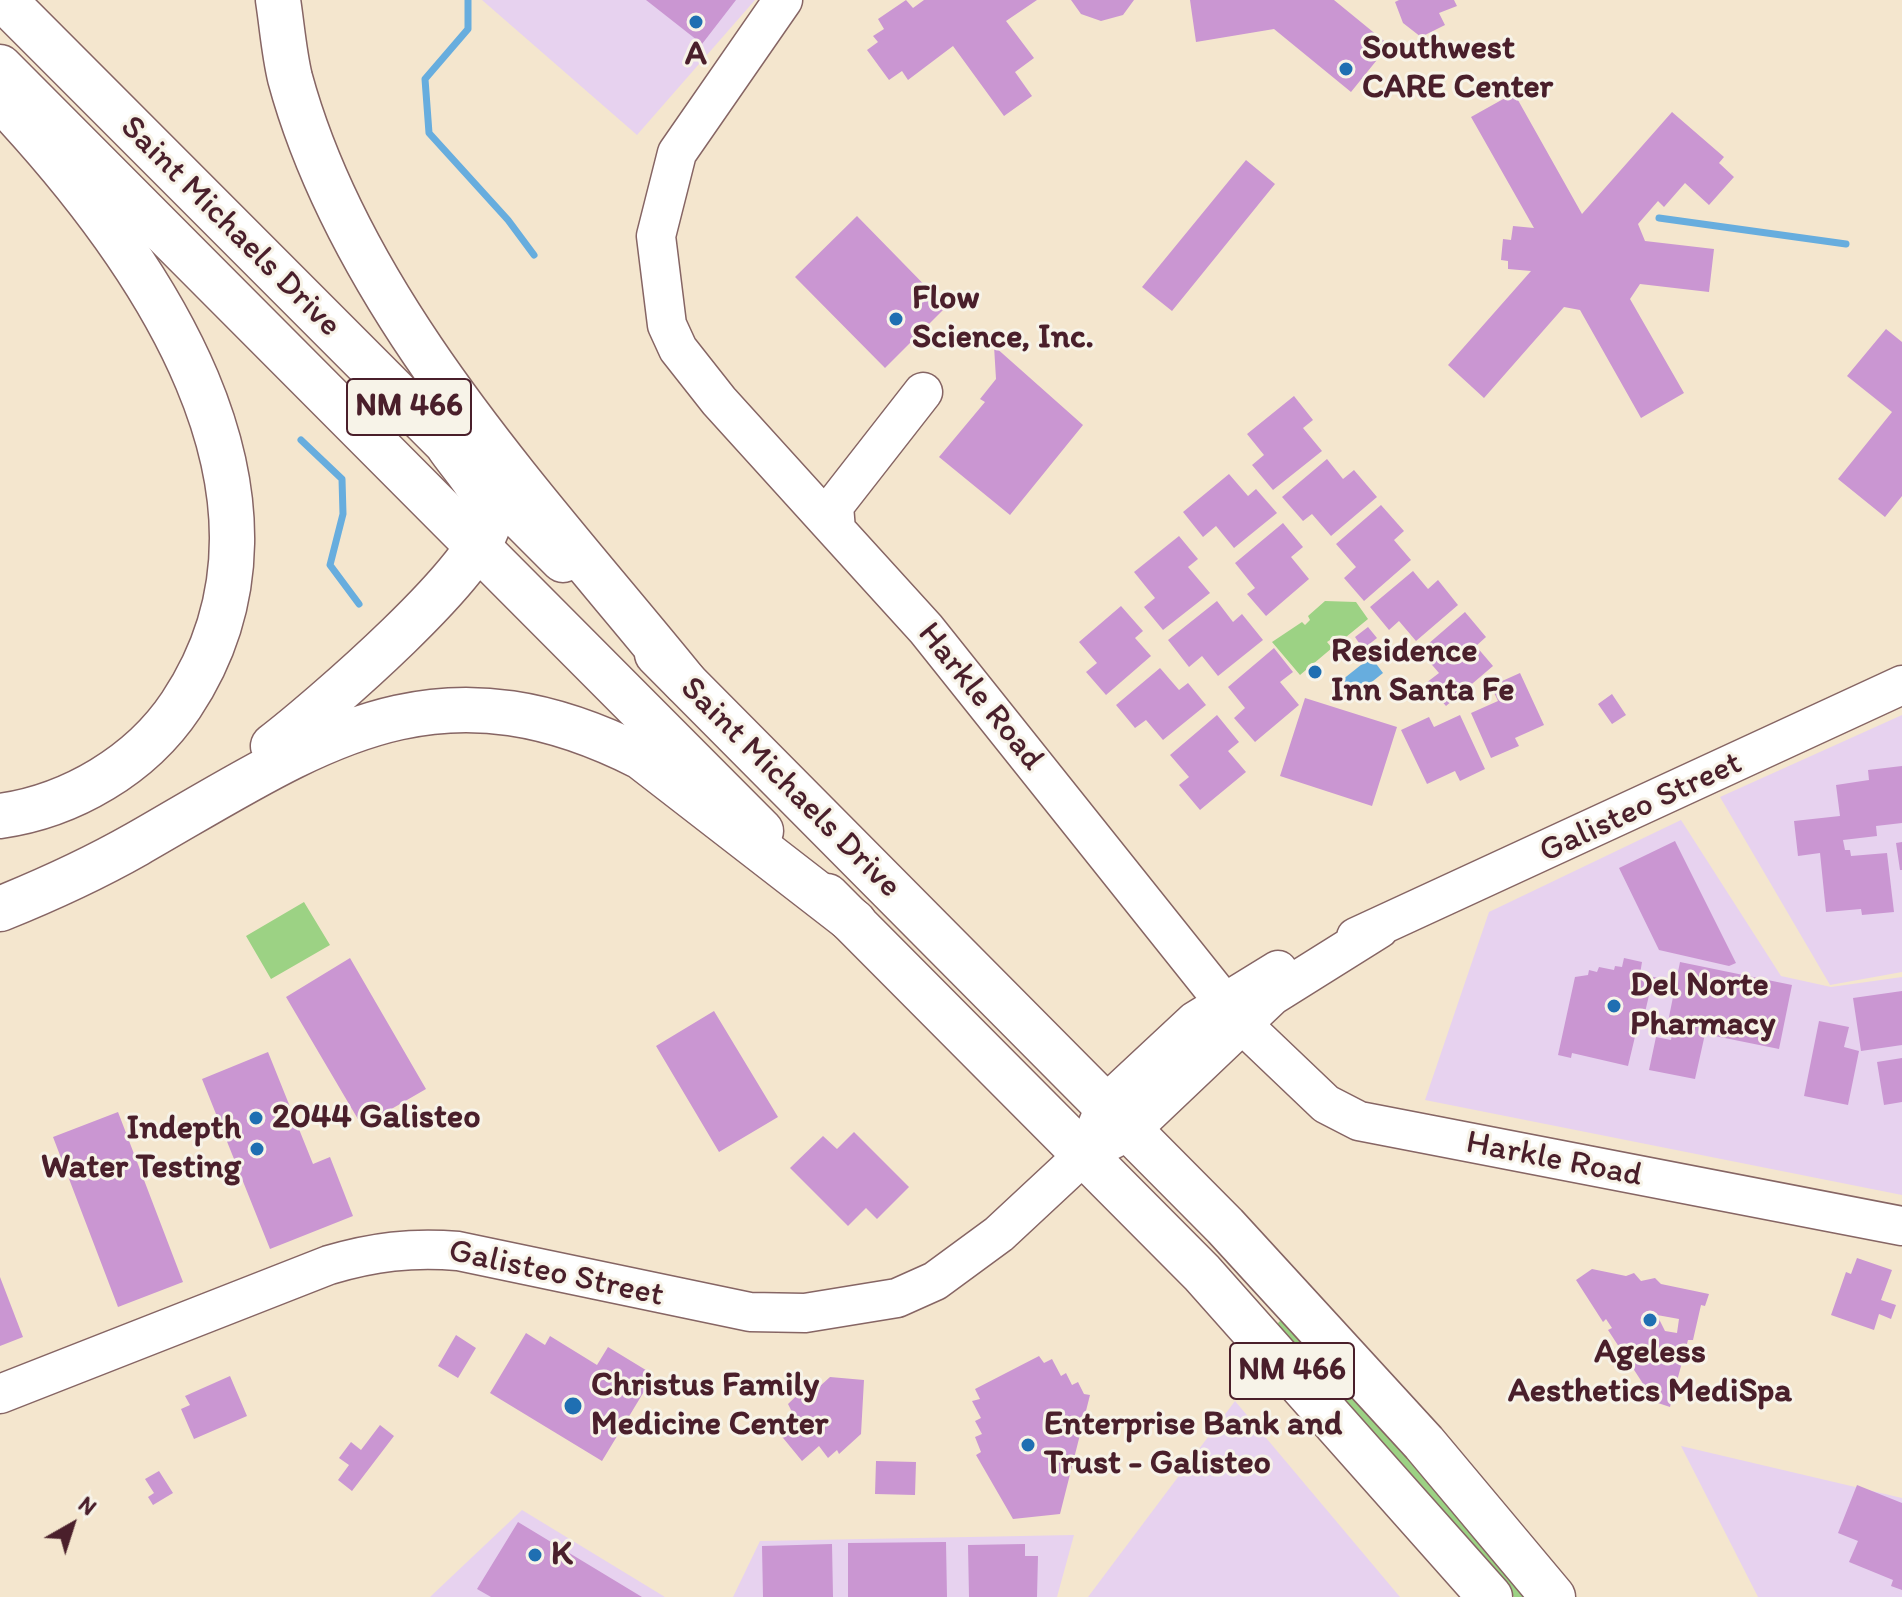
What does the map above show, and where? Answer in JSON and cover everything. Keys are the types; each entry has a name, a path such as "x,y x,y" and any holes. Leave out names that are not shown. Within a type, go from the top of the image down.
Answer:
{"main road":[{"name":"Saint Michaels Drive","path":"4,0 1118,1117 1301,1307 1424,1443 1553,1597"},
{"path":"278,0 290,77 321,167 377,277 457,402 685,682"},
{"name":"Saint Michaels Drive","path":"0,67 1086,1153 1296,1375 1490,1597"},
{"path":"0,98 84,191 132,259 177,334 204,395 224,466 232,511 229,593 219,628 195,682 172,718 146,748 117,771 67,797 0,816"},
{"path":"206,801 343,688 398,636 487,535 488,505 449,447"},
{"path":"0,909 57,885 136,844 206,801 324,740 362,725 433,709 516,713 602,737 641,757 854,922"}],"street":[{"name":"Harkle Road","path":"783,0 677,153 656,236 667,325 678,349 719,401 926,629 1232,1012 1326,1104 1359,1121 1902,1226"},
{"path":"836,530 834,506 923,392"},
{"name":"Galisteo Street","path":"0,1394 329,1265 382,1251 421,1248 458,1251 750,1312 805,1313 897,1298 935,1281 999,1234 1086,1153 1118,1117 1232,1012 1320,949 1379,929 1902,685"}],"shaded area":[{"path":"482,0 755,0 637,135"},
{"path":"1902,715 1902,972 1830,985 1720,797"},
{"path":"1681,820 1781,976 1831,987 1902,977 1902,1195 1425,1100 1489,912"},
{"path":"1235,1401 1400,1597 1088,1597"},
{"path":"1681,1446 1902,1498 1902,1597 1758,1597"},
{"name":"K","path":"522,1510 665,1597 430,1597"},
{"path":"1074,1535 1057,1597 733,1597 760,1541"}],"green space":[{"path":"1325,601 1356,602 1368,619 1335,646 1330,640 1327,642 1332,648 1300,675 1272,642 1302,622 1305,625 1310,620 1308,616"},
{"path":"304,902 330,945 271,979 246,936"},
{"path":"1281,1320 1307,1341 1532,1597 1514,1597 1433,1500 1275,1326"}],"water":[{"path":"1371,657 1383,673 1358,693 1345,691 1342,680"}],"building":[{"name":"A","path":"646,0 736,0 702,44"},
{"path":"906,0 913,8 924,0 1037,0 1006,21 1034,58 1015,72 1032,96 1004,116 953,46 908,80 902,71 889,80 867,50 878,42 873,36 884,29 878,19"},
{"path":"1071,0 1134,0 1123,15 1101,21 1081,14"},
{"name":"Southwest CARE Center","path":"1190,0 1334,0 1389,45 1351,92 1274,29 1196,42"},
{"path":"1454,0 1457,6 1439,13 1445,25 1421,37 1403,23 1395,2"},
{"path":"1514,93 1582,214 1672,112 1724,157 1719,163 1734,177 1709,205 1685,183 1664,207 1658,201 1638,224 1645,241 1714,249 1709,292 1640,284 1630,299 1684,393 1641,418 1580,310 1564,307 1484,398 1448,365 1531,271 1508,269 1508,261 1501,260 1503,239 1511,240 1513,226 1534,228 1471,117"},
{"path":"1246,160 1275,184 1172,311 1142,287"},
{"path":"857,216 946,307 885,368 795,277"},
{"path":"1886,329 1902,342 1902,496 1885,517 1838,479 1892,412 1847,376"},
{"path":"994,346 1083,425 1010,515 939,457 985,402 980,399 996,379"},
{"path":"1294,396 1313,420 1303,428 1322,451 1273,490 1252,465 1264,455 1247,434"},
{"path":"1327,459 1343,479 1354,470 1377,497 1331,536 1312,514 1303,521 1282,497"},
{"path":"1229,474 1248,496 1256,489 1277,513 1234,548 1216,526 1203,537 1183,512"},
{"path":"1381,505 1404,531 1394,540 1411,560 1364,601 1344,578 1356,567 1336,544"},
{"path":"1283,523 1303,547 1291,557 1309,579 1266,616 1247,594 1255,588 1235,563"},
{"path":"1179,536 1198,559 1188,567 1210,593 1163,630 1144,607 1155,598 1134,572"},
{"path":"1413,571 1428,589 1438,580 1458,605 1416,641 1399,621 1389,630 1370,607"},
{"path":"1217,601 1233,622 1242,614 1263,640 1218,676 1202,656 1189,667 1168,640"},
{"path":"1121,606 1143,631 1135,638 1151,656 1106,695 1086,672 1097,663 1079,642"},
{"path":"1465,612 1486,637 1476,646 1493,666 1446,706 1426,683 1439,673 1420,651"},
{"path":"1368,627 1377,638 1363,649 1355,637"},
{"path":"1274,648 1293,672 1280,682 1299,705 1255,742 1234,718 1245,708 1228,687"},
{"path":"1160,668 1179,690 1188,683 1206,705 1163,740 1146,720 1135,728 1116,705"},
{"path":"1520,673 1544,725 1515,738 1519,746 1491,758 1471,713 1498,701 1491,686"},
{"path":"1612,694 1626,715 1612,724 1598,704"},
{"path":"1305,698 1397,727 1372,806 1280,776"},
{"path":"1217,715 1239,742 1228,751 1246,772 1200,810 1179,785 1189,777 1170,755"},
{"path":"1460,715 1485,769 1460,781 1455,771 1427,784 1401,730 1429,717 1434,727"},
{"path":"1902,766 1902,823 1876,826 1877,836 1843,840 1845,850 1850,850 1851,856 1887,853 1894,912 1862,915 1861,909 1826,912 1820,853 1798,856 1794,821 1840,816 1836,785 1869,780 1868,770"},
{"path":"1675,841 1736,963 1729,966 1659,950 1619,868"},
{"path":"1902,842 1902,870 1900,870 1896,843"},
{"path":"350,958 426,1089 362,1126 286,997"},
{"name":"Del Norte Pharmacy","path":"1624,958 1642,962 1640,974 1658,978 1655,992 1650,991 1643,1021 1639,1020 1628,1066 1572,1053 1571,1058 1558,1055 1575,977 1588,975 1589,970 1597,972 1599,967 1614,970 1615,966 1622,967"},
{"path":"1680,962 1792,985 1779,1049 1705,1034 1695,1079 1649,1070 1656,1037 1671,1040 1673,1028 1667,1027"},
{"path":"1902,991 1902,1045 1861,1051 1853,998"},
{"path":"714,1011 778,1117 719,1152 656,1046"},
{"path":"1819,1021 1849,1027 1844,1047 1859,1051 1848,1105 1804,1096"},
{"name":"2044 Galisteo","path":"268,1052 313,1164 330,1157 353,1216 270,1249 202,1079"},
{"path":"1902,1058 1902,1102 1884,1105 1877,1062"},
{"path":"118,1112 183,1282 118,1307 53,1137"},
{"path":"854,1132 909,1187 877,1219 866,1208 848,1226 790,1168 823,1136 837,1149"},
{"path":"1857,1258 1892,1270 1881,1300 1896,1305 1891,1319 1879,1314 1874,1330 1831,1315 1846,1272 1851,1274"},
{"path":"1592,1269 1626,1276 1634,1273 1641,1281 1655,1278 1661,1284 1709,1294 1705,1306 1701,1305 1693,1340 1688,1340 1670,1407 1655,1402 1608,1330 1612,1328 1606,1319 1603,1322 1576,1280","holes":["1657,1315 1679,1319 1677,1333 1665,1331"]},
{"path":"0,1277 23,1337 0,1346"},
{"name":"Christus Family Medicine Center","path":"526,1333 545,1345 550,1336 597,1365 608,1347 654,1375 602,1461 490,1393"},
{"path":"456,1335 476,1348 458,1378 438,1366"},
{"name":"Enterprise Bank and Trust - Galisteo","path":"1039,1356 1044,1363 1052,1359 1061,1376 1066,1373 1072,1385 1078,1382 1084,1394 1090,1395 1060,1514 1013,1519 976,1455 981,1452 975,1437 982,1434 975,1421 981,1418 972,1401 980,1399 975,1389"},
{"path":"230,1376 247,1416 194,1439 181,1409 190,1405 185,1396"},
{"path":"830,1377 864,1380 861,1434 839,1454 837,1450 828,1458 819,1446 802,1461 779,1433 796,1420 788,1404 813,1380 819,1387"},
{"path":"380,1425 394,1436 352,1491 338,1480 349,1465 339,1458 351,1442 361,1450"},
{"path":"876,1461 916,1462 915,1495 875,1494"},
{"path":"159,1471 173,1493 153,1505 148,1497 154,1493 145,1479"},
{"path":"1857,1485 1902,1503 1902,1590 1891,1586 1893,1580 1849,1562 1858,1541 1838,1533"},
{"name":"K","path":"518,1522 642,1597 491,1597 477,1589"},
{"path":"946,1542 947,1597 848,1597 848,1543"},
{"path":"832,1544 833,1597 763,1597 762,1546"},
{"path":"1025,1544 1025,1556 1038,1556 1037,1597 969,1597 968,1545"}],"waterway":[{"path":"468,0 468,29 425,79 429,133 508,220 534,255"},
{"path":"1659,218 1846,244"},
{"path":"301,440 342,479 343,514 330,565 359,604"}],"place":[{"name":"A","path":"696,22"},
{"name":"Southwest CARE Center","path":"1346,69"},
{"name":"Flow Science, Inc.","path":"896,319"},
{"name":"Residence Inn Santa Fe","path":"1315,672"},
{"name":"Del Norte Pharmacy","path":"1614,1006"},
{"name":"2044 Galisteo","path":"256,1118"},
{"name":"Indepth Water Testing","path":"257,1149"},
{"name":"Ageless Aesthetics MediSpa","path":"1650,1320"},
{"name":"Christus Family Medicine Center","path":"573,1406"},
{"name":"Enterprise Bank and Trust - Galisteo","path":"1028,1445"},
{"name":"K","path":"535,1555"}]}
